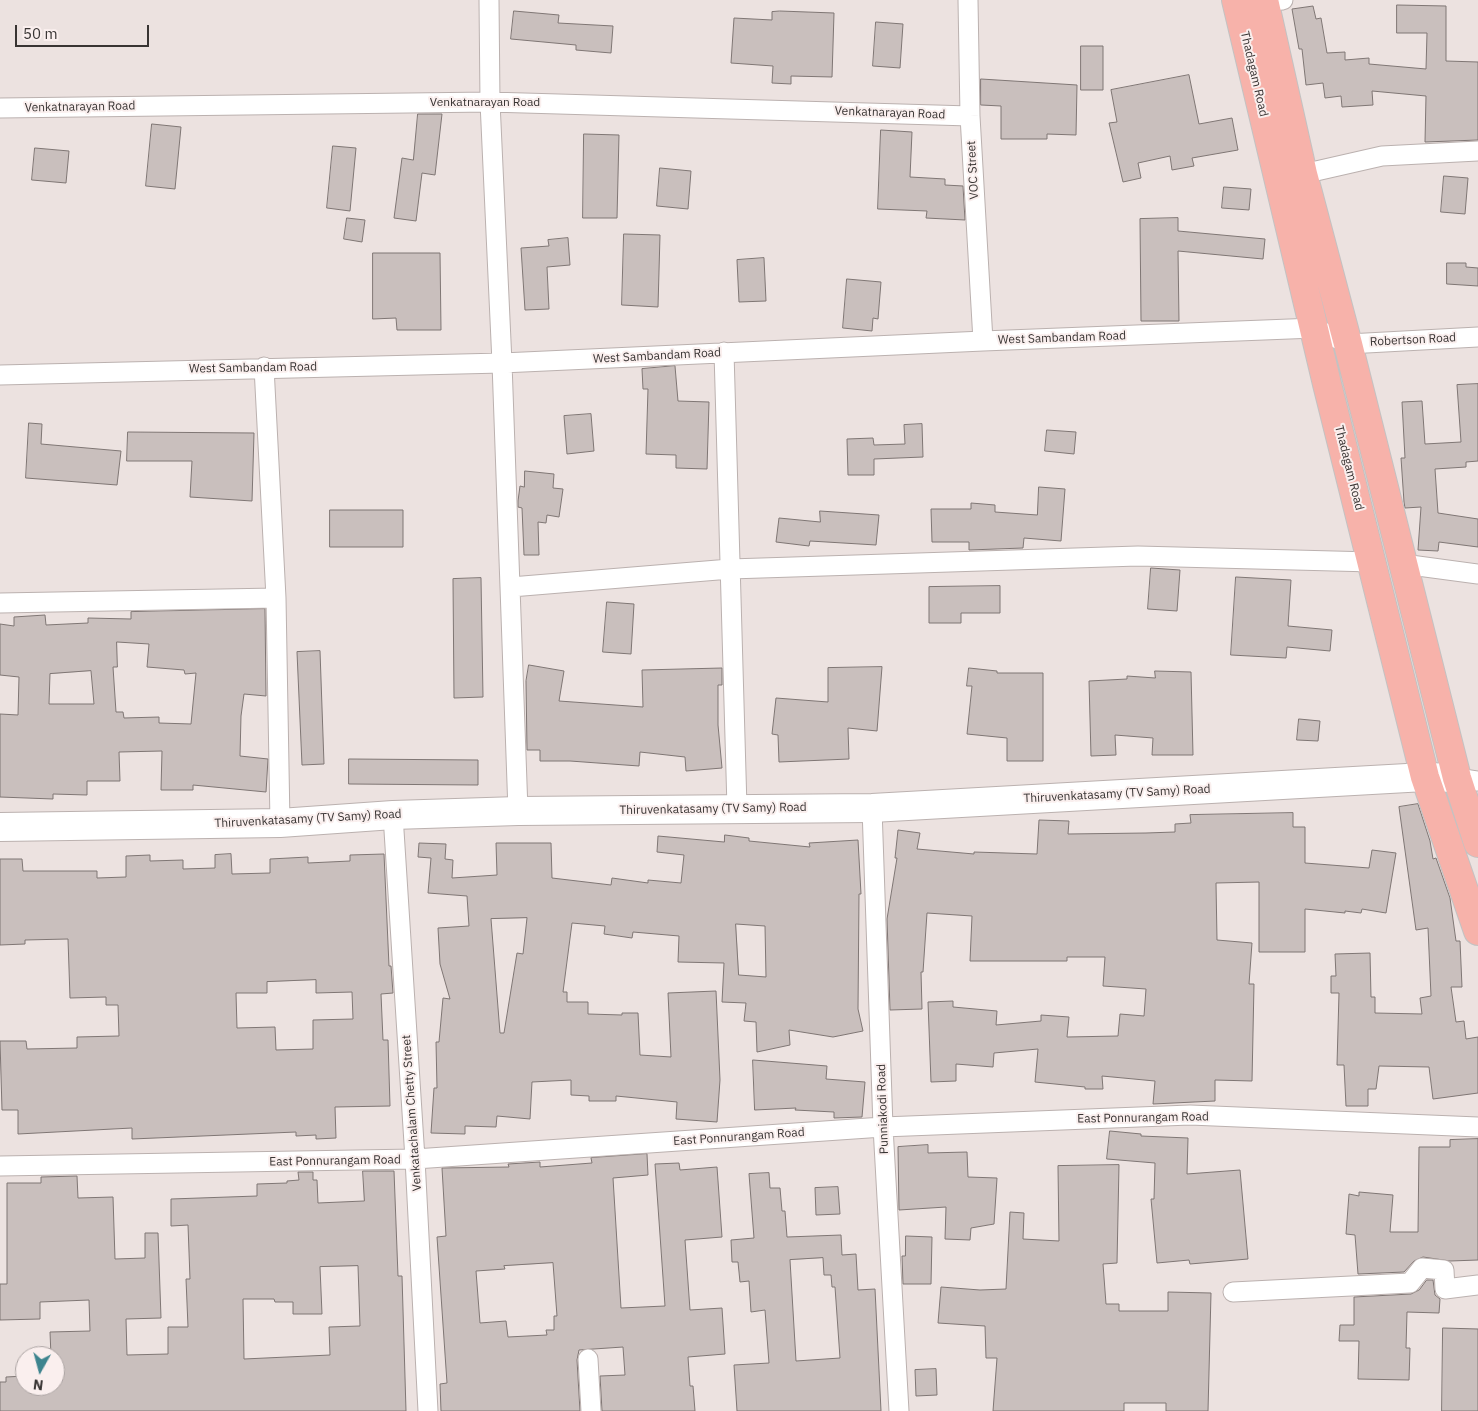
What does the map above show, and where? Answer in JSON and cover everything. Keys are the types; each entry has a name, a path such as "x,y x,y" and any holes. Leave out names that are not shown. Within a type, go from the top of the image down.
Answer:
{"main road":[{"name":"Thadagam Road","path":"1236,0 1425,776 1478,931"},
{"name":"Thadagam Road","path":"1270,0 1303,174 1403,564 1468,779 1478,843"},
{"name":"Thiruvenkatasamy (TV Samy) Road","path":"0,827 280,822 393,815 518,811 872,808 1425,776 1468,779"}],"street":[{"path":"489,0 490,102 511,587 518,811"},
{"name":"VOC Street","path":"968,0 970,116 983,341"},
{"name":"Venkatnarayan Road","path":"0,108 490,102 970,116"},
{"path":"1303,174 1382,156 1478,151"},
{"path":"1315,328 1348,344"},
{"name":"West Sambandam Road","path":"0,375 264,367 502,364 724,352 1315,328"},
{"name":"Robertson Road","path":"1348,344 1478,336"},
{"path":"724,352 737,808"},
{"path":"264,367 276,598 280,822"},
{"path":"511,587 730,569 1138,556 1373,562"},
{"path":"1403,564 1478,574"},
{"path":"0,603 276,598"},
{"name":"Punniakodi Road","path":"872,808 883,1127 899,1411"},
{"name":"Venkatachalam Chetty Street","path":"393,815 415,1159 428,1411"},
{"name":"East Ponnurangam Road","path":"0,1166 415,1159 883,1127 1190,1116 1478,1127"},
{"path":"1233,1292 1410,1283 1422,1268 1444,1270 1445,1288 1478,1285"},
{"path":"588,1358 591,1411"}],"building":[{"path":"1397,5 1446,6 1446,61 1478,62 1478,140 1425,142 1426,96 1372,91 1373,105 1342,107 1341,96 1325,98 1323,83 1306,85 1302,49 1299,49 1292,9 1313,6 1316,19 1321,18 1327,53 1345,52 1345,60 1369,58 1369,64 1426,69 1427,33 1397,33"},
{"path":"514,11 559,15 558,23 613,26 611,53 576,50 576,45 511,39"},
{"path":"772,12 834,13 832,77 791,76 791,84 772,83 773,66 731,63 734,18 772,20"},
{"path":"876,22 903,24 900,68 873,66"},
{"path":"1081,46 1103,46 1103,90 1081,90"},
{"path":"1189,75 1199,124 1232,118 1238,150 1192,158 1194,166 1172,170 1170,156 1138,163 1141,178 1123,182 1109,123 1117,122 1111,90"},
{"path":"981,79 1077,85 1076,135 1047,134 1047,139 1001,139 1001,106 981,105"},
{"path":"418,114 442,114 435,175 422,173 416,221 394,218 402,158 413,160"},
{"path":"152,124 181,127 175,189 146,186"},
{"path":"881,130 912,132 910,177 945,179 945,185 963,186 965,220 926,218 927,211 878,209"},
{"path":"584,134 619,135 617,218 583,218"},
{"path":"333,146 356,148 350,211 327,208"},
{"path":"35,148 69,151 66,183 32,180"},
{"path":"660,168 691,171 688,209 657,206"},
{"path":"1444,176 1468,178 1465,214 1441,212"},
{"path":"1224,187 1251,189 1249,210 1222,208"},
{"path":"347,218 365,220 362,242 344,239"},
{"path":"1178,218 1178,231 1265,239 1263,259 1178,251 1179,321 1141,321 1140,219"},
{"path":"624,234 660,235 658,307 622,305"},
{"path":"568,238 570,265 547,267 549,309 525,310 521,248 549,246 548,240"},
{"path":"373,253 440,253 441,330 397,330 396,318 373,319"},
{"path":"764,258 766,301 739,302 737,260"},
{"path":"1447,263 1466,263 1466,267 1478,268 1478,286 1447,284"},
{"path":"847,279 881,282 878,319 873,318 872,331 843,328"},
{"path":"675,366 678,401 709,402 707,469 676,468 676,455 646,454 648,389 643,389 642,369"},
{"path":"1478,384 1478,461 1466,462 1466,467 1435,469 1438,513 1478,519 1478,547 1439,542 1438,551 1418,550 1421,507 1405,508 1404,502 1401,458 1405,458 1402,402 1422,401 1425,444 1461,442 1457,385"},
{"path":"591,414 594,451 567,454 564,416"},
{"path":"29,423 42,424 41,444 121,451 117,485 26,478"},
{"path":"922,424 923,457 874,459 874,475 848,475 847,439 873,438 874,445 905,444 904,425"},
{"path":"1047,430 1076,432 1074,454 1045,451"},
{"path":"128,432 254,433 252,501 190,497 192,461 127,461"},
{"path":"525,471 554,474 553,488 563,489 559,517 547,515 546,523 538,522 539,555 524,555 522,508 518,507 518,501 520,486 524,487"},
{"path":"1039,487 1065,489 1061,541 1024,538 1023,548 969,550 969,542 932,542 931,509 971,509 971,503 995,505 995,512 1037,515"},
{"path":"330,510 403,510 403,547 330,547"},
{"path":"820,511 879,515 876,545 810,541 809,546 776,542 779,518 820,522"},
{"path":"1151,568 1180,570 1177,611 1148,609"},
{"path":"1236,577 1291,580 1288,626 1332,630 1330,651 1287,647 1286,658 1231,655"},
{"path":"481,578 483,697 454,698 453,579"},
{"path":"1000,586 1000,613 961,613 961,623 929,623 929,587"},
{"path":"607,602 634,604 631,654 603,652"},
{"path":"265,609 266,696 244,694 241,716 240,756 268,759 266,792 193,785 193,790 161,790 162,751 119,752 120,781 87,781 87,795 53,794 53,799 0,797 0,714 18,715 19,677 0,675 0,624 14,626 14,617 45,615 46,625 88,623 88,618 131,619 131,612","holes":["117,642 149,644 147,667 184,670 185,674 196,673 191,724 159,723 159,717 124,718 123,712 116,712 113,667 117,667","91,671 94,704 49,704 50,674"]},
{"path":"320,651 324,764 302,765 297,652"},
{"path":"529,665 564,671 559,701 643,707 642,670 722,668 722,685 718,685 718,725 722,768 686,771 685,757 640,752 639,766 570,761 540,761 540,750 527,750 526,681"},
{"path":"882,667 877,731 848,728 849,759 779,762 778,735 772,734 776,698 828,702 828,668"},
{"path":"969,668 997,671 997,673 1043,673 1043,761 1007,761 1007,738 967,734 972,686 967,686"},
{"path":"1155,671 1191,672 1193,755 1152,755 1153,738 1115,735 1116,755 1091,756 1089,681 1127,679 1127,676 1155,678"},
{"path":"1299,719 1320,721 1318,741 1297,740"},
{"path":"349,759 478,760 478,785 349,784"},
{"path":"1418,804 1430,841 1433,859 1436,858 1450,898 1456,941 1460,941 1462,987 1451,987 1456,1022 1464,1021 1466,1039 1478,1037 1478,1093 1433,1099 1429,1067 1379,1066 1376,1089 1368,1089 1368,1106 1346,1106 1344,1065 1337,1065 1339,993 1331,993 1331,976 1336,976 1335,954 1370,953 1371,997 1375,997 1375,1013 1422,1014 1420,998 1431,996 1428,928 1416,930 1399,807"},
{"path":"1293,813 1293,827 1305,827 1305,863 1369,868 1372,850 1396,853 1386,913 1362,909 1361,913 1345,911 1345,913 1305,909 1305,952 1259,952 1259,882 1216,883 1217,940 1252,943 1249,984 1254,984 1252,1081 1215,1080 1215,1101 1153,1104 1155,1081 1102,1076 1103,1089 1085,1089 1085,1087 1035,1082 1038,1049 994,1053 993,1067 956,1064 956,1081 931,1082 928,1002 953,1001 953,1007 997,1011 996,1025 1041,1021 1041,1015 1069,1017 1067,1037 1118,1036 1120,1014 1144,1016 1146,989 1103,986 1105,957 1067,957 1067,961 970,961 972,916 927,913 923,972 921,972 922,1009 890,1010 887,919 897,858 895,858 898,830 920,833 917,849 974,854 974,852 1037,854 1039,820 1069,821 1068,834 1146,833 1175,832 1175,824 1191,823 1190,815"},
{"path":"725,835 749,838 749,841 810,847 809,843 858,840 861,894 859,894 858,1009 863,1031 833,1037 789,1030 790,1045 757,1052 756,1022 744,1021 746,1003 722,1002 724,963 678,962 679,936 633,932 632,938 604,934 605,926 572,923 563,992 567,992 567,1002 588,1002 588,1014 622,1015 622,1013 638,1013 640,1055 671,1057 668,993 716,991 720,1080 717,1122 676,1119 677,1102 616,1096 616,1101 589,1101 589,1096 571,1095 571,1080 532,1082 530,1119 497,1116 496,1127 465,1126 465,1134 431,1133 434,1088 437,1088 436,1042 439,1042 443,998 450,999 440,964 438,928 469,926 467,896 428,893 431,858 418,857 419,843 446,844 445,859 453,860 452,878 497,875 496,843 551,843 552,878 611,885 612,878 648,883 648,880 681,883 684,855 657,852 658,836 724,842","holes":["527,918 523,954 517,953 504,1033 500,1033 491,919","736,924 765,926 766,977 739,975"]},
{"path":"231,854 232,874 270,873 270,859 308,857 308,863 350,861 350,855 384,854 389,966 391,966 393,993 381,994 383,1040 388,1040 390,1106 335,1107 336,1138 316,1139 316,1135 296,1136 296,1132 132,1139 132,1128 18,1134 18,1110 2,1110 0,1041 26,1041 27,1049 77,1048 77,1037 119,1036 118,1005 106,1005 106,997 70,998 68,939 25,940 25,944 0,945 0,859 22,859 23,871 97,871 97,878 126,877 126,856 150,855 150,861 183,860 183,869 215,868 215,855","holes":["316,980 316,993 352,992 353,1019 313,1020 313,1049 276,1050 275,1027 237,1028 236,993 267,993 267,982"]},
{"path":"753,1060 827,1066 826,1079 865,1082 862,1117 834,1118 834,1112 795,1110 796,1108 755,1110"},
{"path":"1110,1131 1141,1134 1141,1136 1188,1138 1187,1174 1240,1170 1248,1259 1190,1264 1189,1260 1157,1263 1151,1199 1154,1199 1155,1163 1107,1159"},
{"path":"1478,1139 1478,1260 1450,1261 1423,1257 1414,1261 1404,1272 1358,1274 1355,1235 1346,1234 1349,1194 1359,1196 1359,1192 1393,1195 1390,1232 1418,1232 1419,1147 1450,1147 1450,1140"},
{"path":"928,1145 928,1153 967,1152 968,1177 997,1178 994,1224 971,1228 970,1240 945,1239 946,1207 899,1210 898,1147"},
{"path":"647,1154 648,1175 613,1178 621,1308 665,1306 655,1164 679,1163 680,1170 717,1167 722,1237 685,1240 690,1310 722,1308 725,1354 688,1357 690,1386 693,1386 695,1411 602,1411 600,1376 625,1375 623,1347 579,1350 577,1360 580,1411 441,1411 440,1384 447,1383 437,1237 446,1236 442,1168 509,1167 508,1164 540,1162 540,1167 592,1163 591,1158","holes":["553,1263 557,1316 554,1316 554,1330 546,1330 547,1335 508,1337 506,1321 480,1323 476,1271 505,1269 504,1266"]},
{"path":"1119,1165 1117,1263 1103,1264 1106,1304 1119,1304 1119,1311 1168,1311 1168,1292 1211,1293 1208,1411 1166,1411 1166,1403 1124,1403 1124,1411 993,1411 997,1358 986,1358 985,1326 938,1323 941,1287 980,1290 1006,1289 1010,1212 1024,1213 1023,1239 1059,1241 1058,1166"},
{"path":"363,1171 394,1171 398,1276 402,1276 406,1411 0,1411 0,1382 6,1382 6,1377 15,1377 15,1396 65,1396 65,1346 51,1346 50,1332 90,1331 89,1300 40,1302 40,1319 0,1320 0,1284 7,1284 7,1183 41,1183 41,1177 77,1176 78,1198 113,1197 115,1259 145,1258 145,1233 158,1233 161,1318 126,1319 127,1355 168,1354 168,1327 188,1327 186,1279 190,1279 188,1225 171,1226 171,1199 257,1196 257,1184 287,1183 287,1181 299,1180 298,1172 313,1172 313,1180 317,1180 318,1203 364,1201","holes":["358,1266 360,1326 329,1327 330,1355 244,1359 243,1299 274,1299 275,1302 293,1302 293,1314 322,1314 320,1267"]},
{"path":"769,1173 770,1188 780,1188 782,1211 785,1211 787,1237 841,1235 842,1255 856,1254 858,1290 875,1289 881,1411 737,1411 734,1365 769,1363 765,1310 751,1312 749,1281 740,1282 738,1262 732,1262 731,1240 754,1238 749,1174","holes":["823,1258 824,1275 831,1275 832,1287 835,1287 840,1358 796,1361 790,1260"]},
{"path":"838,1187 840,1214 816,1215 815,1188"},
{"path":"906,1236 932,1237 931,1284 903,1284 902,1256 905,1256"},
{"path":"1427,1280 1433,1280 1435,1295 1440,1299 1439,1313 1407,1312 1406,1348 1410,1348 1409,1380 1358,1379 1359,1341 1339,1341 1340,1325 1354,1325 1354,1297 1411,1294 1419,1290"},
{"path":"1443,1328 1478,1329 1478,1411 1442,1411"},
{"path":"936,1369 937,1395 916,1396 915,1370"}]}
